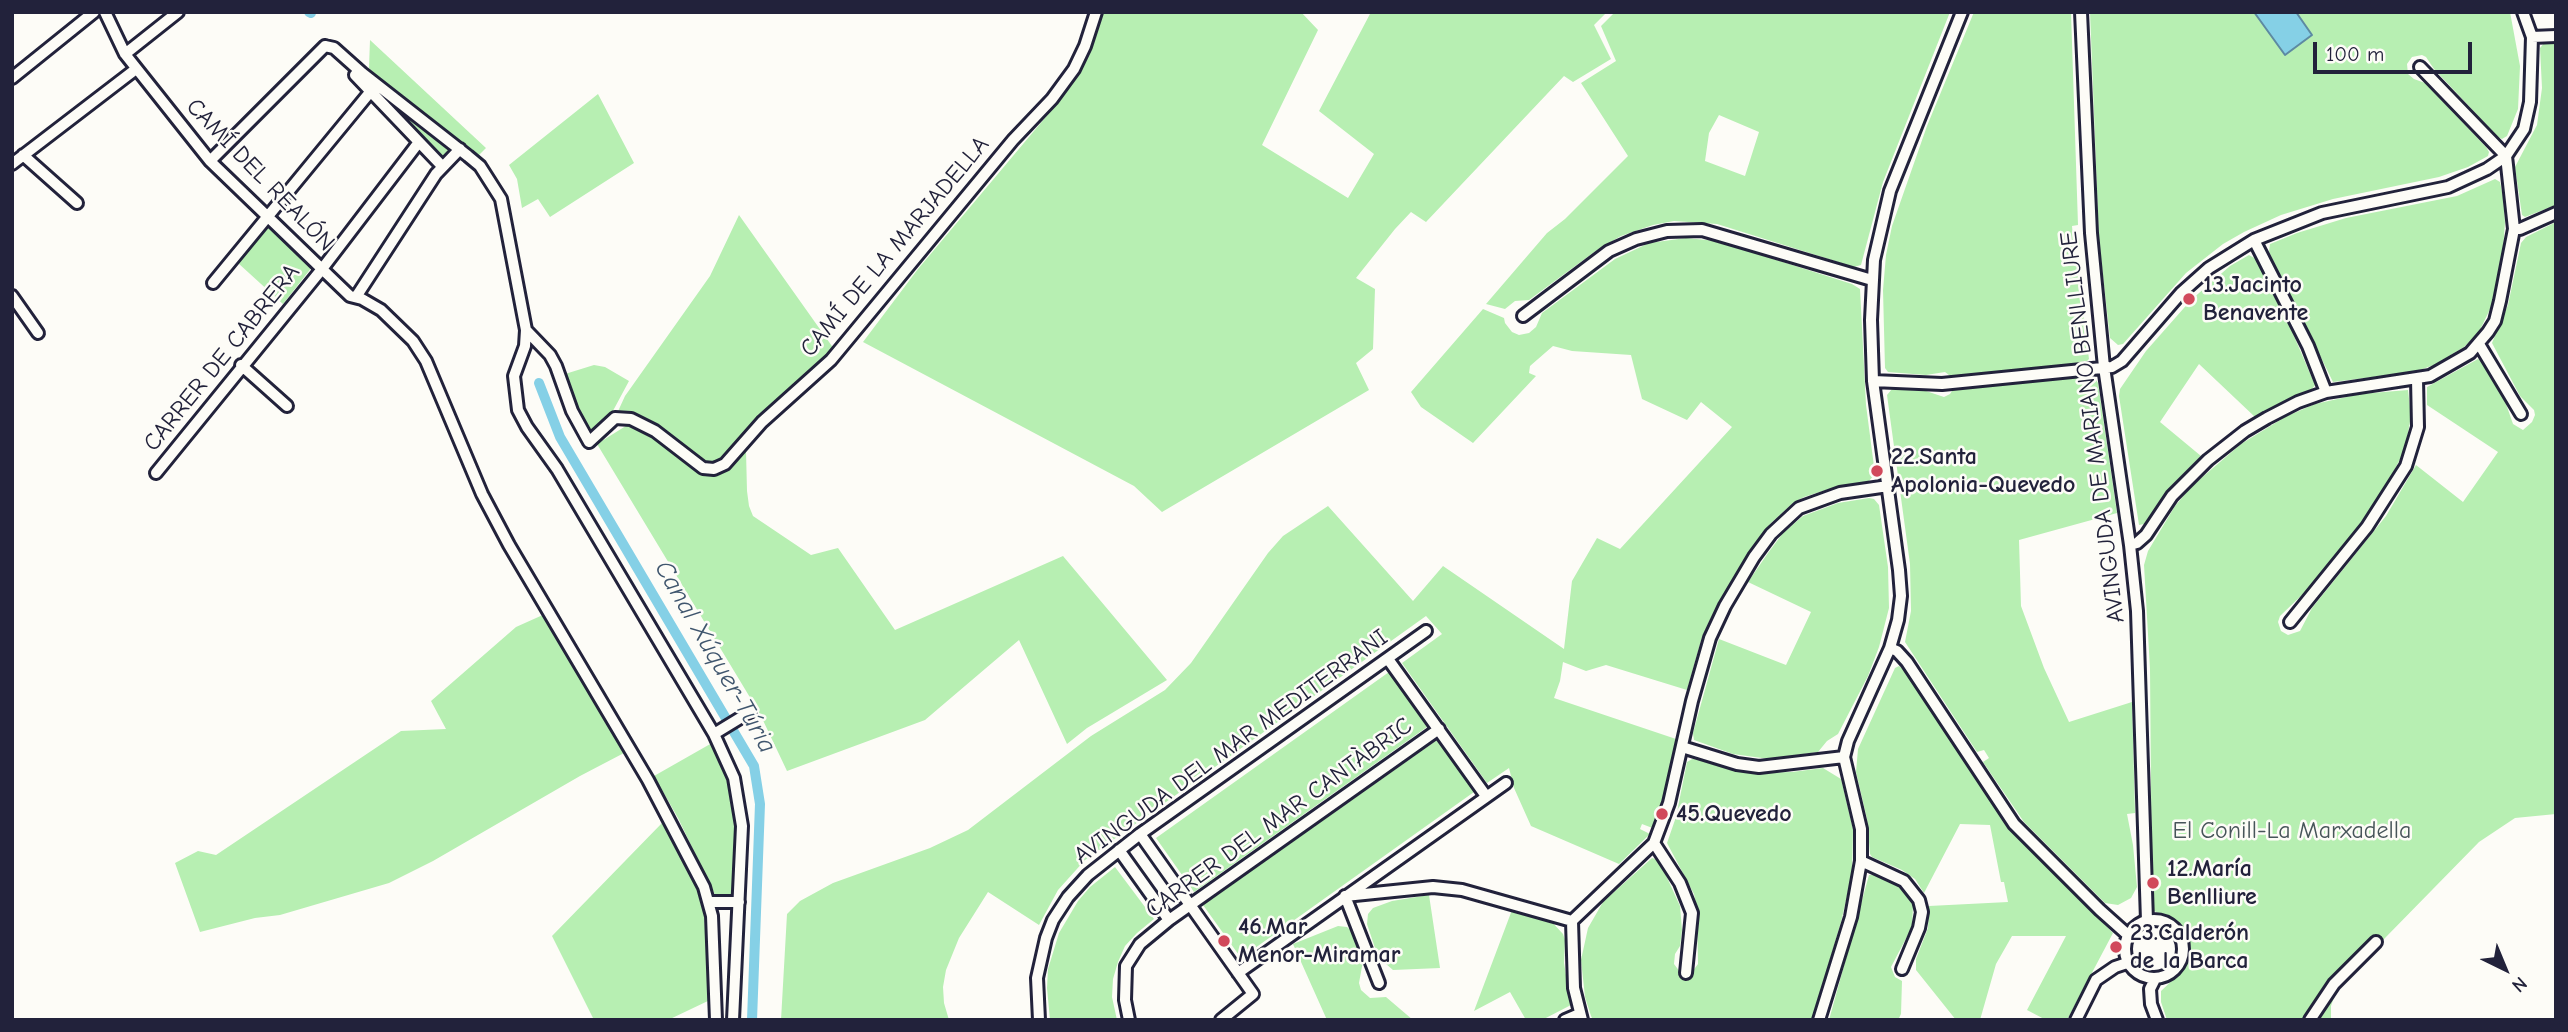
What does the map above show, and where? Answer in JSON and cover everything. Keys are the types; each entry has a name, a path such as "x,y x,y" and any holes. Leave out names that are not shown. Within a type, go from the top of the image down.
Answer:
{"street":[{"path":"12,78 94,12"},
{"name":"CAMÍ DEL REALÓN","path":"105,12 125,54 210,161 350,296 381,310 414,341 426,361 482,494 525,573 648,780 694,867 712,916 716,1020"},
{"path":"125,54 178,12"},
{"name":"CAMÍ DE LA MARJADELLA","path":"526,330 550,355 572,411 589,442 615,418 631,419 655,431 704,468 714,469 725,464 762,422 831,360 1013,140 1052,99 1079,58 1096,12"},
{"path":"1819,1020 1851,917 1861,861 1861,829 1844,757 1848,741 1890,648 1898,620 1900,596 1873,381 1872,280 1880,224 1890,191 1962,12"},
{"name":"AVINGUDA DE MARIANO BENLLIURE","path":"2081,12 2091,233 2104,367 2130,545 2138,635 2147,920"},
{"path":"1873,381 1942,384 2112,367 2122,361 2181,293 2208,268 2253,240 2322,213 2448,187 2487,169 2506,156 2524,129 2530,102 2532,37 2523,12"},
{"path":"2532,37 2556,36"},
{"path":"325,46 442,166"},
{"path":"325,46 334,48 480,166 501,199 526,330 525,346 514,376 518,410 714,734 730,768 739,800 742,827 733,1020"},
{"path":"210,161 325,46"},
{"path":"2130,545 2146,535 2172,496 2188,478 2225,446 2267,418 2298,402 2326,392 2430,376 2479,344 2495,321 2514,229 2506,156 2420,67"},
{"path":"12,164 136,69"},
{"path":"213,284 371,91"},
{"name":"CARRER DE CABRERA","path":"156,473 322,269 419,142"},
{"path":"356,297 442,166 460,149"},
{"path":"23,155 77,203"},
{"path":"2514,229 2520,229 2556,213"},
{"path":"1523,316 1609,251 1636,239 1667,231 1702,230 1872,280"},
{"path":"2253,240 2308,346 2326,392"},
{"path":"12,296 38,332"},
{"path":"2479,344 2521,414"},
{"path":"242,365 287,406"},
{"path":"2290,622 2367,527 2406,466 2418,426 2417,379"},
{"path":"1565,1020 1581,1017 1574,988 1572,921 1654,843 1670,803 1710,638 1737,584 1771,534 1799,508 1823,498 1888,486"},
{"name":"AVINGUDA DEL MAR MEDITERRANI","path":"1039,1020 1037,978 1046,938 1053,920 1068,897 1088,875 1140,834 1426,631"},
{"path":"1890,648 1897,651 1907,662 2014,824 2128,935"},
{"path":"1388,659 1486,796"},
{"path":"714,734 750,712"},
{"name":"CARRER DEL MAR CANTÀBRIC","path":"1129,1020 1125,1000 1126,967 1140,944 1169,920 1439,729"},
{"path":"1682,747 1737,764 1759,767 1844,757"},
{"path":"1238,973 1506,783"},
{"path":"1140,834 1254,994 1226,1018"},
{"path":"1654,843 1680,883 1692,913 1686,973"},
{"path":"1119,850 1169,920"},
{"path":"1861,861 1905,881 1919,900 1922,912 1920,928 1902,969"},
{"path":"1345,896 1394,890 1462,890 1572,921"},
{"path":"1345,896 1379,983"},
{"path":"709,902 740,902"},
{"path":"2147,920 2157,920 2174,928 2183,945 2179,964 2164,977 2155,979 2139,975 2127,963 2124,953 2128,935 2133,928 2147,920"},
{"path":"2310,1020 2334,985 2376,942"},
{"path":"2076,1020 2096,980 2115,967 2127,963"},
{"path":"2155,979 2150,996 2157,1020"}],"green space":[{"path":"1102,12 1301,12 1318,30 1262,145 1348,198 1374,154 1319,111 1371,12 1607,12 1594,25 1611,59 1573,82 1564,76 1426,222 1411,212 1356,278 1375,289 1373,349 1356,363 1369,390 1162,512 1134,486 863,342 918,269 1055,106 1089,56"},
{"path":"1615,12 1950,12 1883,182 1861,265 1854,267 1717,224 1674,221 1621,236 1597,250 1529,300 1515,301 1505,309 1486,304 1547,233 1565,219 1628,156 1581,83 1616,61 1601,26","holes":["1719,115 1759,132 1745,176 1705,161 1709,133"]},
{"path":"1974,12 2071,12 2078,225 2072,226 2073,237 2079,237 2080,247 2075,251 2089,359 2083,365 1953,378 1945,372 1926,375 1888,372 1885,368 1883,290 1892,226 1927,126"},
{"path":"2090,12 2510,12 2520,66 2518,109 2507,136 2502,139 2434,69 2426,57 2412,57 2407,64 2408,74 2425,83 2486,147 2488,156 2468,167 2439,177 2333,199 2281,215 2244,232 2223,244 2186,273 2123,344 2118,345 2110,338 2099,241"},
{"path":"370,40 486,148 478,156 386,88 369,68"},
{"path":"2556,42 2556,205 2525,217 2522,215 2515,167 2537,125 2542,88 2540,48 2544,43"},
{"path":"362,73 453,150 439,163"},
{"path":"598,94 634,163 550,217 538,199 522,208 517,179 509,165"},
{"path":"2495,179 2500,182 2503,197 2503,251 2492,305 2478,334 2464,347 2434,365 2414,372 2333,382 2269,252 2270,244 2346,218 2457,196"},
{"path":"739,215 834,349 726,456 706,463 663,433 614,420 625,396 710,276"},
{"name":"El Conill-La Marxadella","path":"2556,222 2556,814 2515,818 2479,842 2338,986 2331,1006 2331,1020 2167,1020 2161,1002 2161,991 2182,971 2191,949 2182,927 2174,920 2154,911 2152,907 2150,669 2144,565 2148,551 2175,506 2192,486 2241,444 2285,417 2315,404 2360,394 2408,390 2411,416 2405,450 2365,518 2304,593 2280,616 2278,622 2281,631 2288,635 2300,631 2312,608 2386,516 2416,465 2463,502 2498,452 2427,405 2427,387 2478,359 2482,361 2505,401 2513,424 2523,430 2532,422 2534,410 2520,396 2492,343 2508,305 2521,243 2526,237"},
{"path":"268,226 312,267 283,304 238,263"},
{"path":"1686,238 1717,241 1852,284 1860,289 1866,405 1875,474 1869,481 1804,497 1771,523 1748,553 1715,609 1702,637 1687,690 1606,665 1586,671 1563,662 1554,698 1676,739 1668,784 1655,829 1642,824 1640,829 1650,834 1619,864 1531,826 1514,788 1509,768 1487,783 1402,663 1442,634 1426,616 1085,860 1058,890 1039,925 988,892 959,938 946,970 943,987 949,1020 781,1020 787,914 800,901 833,883 930,848 968,830 1091,736 1165,690 1191,663 1268,553 1283,536 1328,506 1413,601 1443,566 1564,649 1572,581 1597,538 1620,549 1732,427 1701,402 1687,420 1642,399 1631,355 1572,351 1553,346 1530,366 1529,373 1536,376 1473,443 1421,407 1411,392 1483,309 1504,318 1512,332 1519,335 1529,333 1536,327 1542,313 1615,259 1649,243"},
{"path":"2249,255 2256,259 2288,322 2315,385 2312,389 2255,417 2199,364 2160,422 2201,456 2171,486 2144,524 2139,525 2120,389 2146,351 2191,300 2230,266"},
{"path":"594,365 605,367 629,381 607,422 594,434 590,433 572,399 565,374"},
{"path":"2082,374 2094,376 2098,383 2117,513 2019,540 2021,606 2044,668 2069,722 2132,702 2135,813 2127,814 2137,887 2131,898 2118,905 2105,903 2024,822 1983,762 1989,758 1984,750 1977,752 1905,642 1911,611 1910,564 1887,395 1892,389 1926,391 1944,397 1954,388"},
{"path":"629,424 642,427 713,474 726,471 746,451 747,491 753,516 811,555 838,548 895,630 1063,556 1167,680 1087,728 1067,744 1019,640 925,720 787,771 760,714 597,444"},
{"path":"1869,498 1879,505 1888,567 1889,608 1868,676 1838,734 1827,741 1818,752 1769,759 1733,754 1694,740 1693,733 1719,639 1786,665 1811,612 1748,582 1768,553 1783,533 1803,516 1838,503"},
{"path":"545,614 624,753 389,883 280,915 255,918 200,932 175,863 198,851 216,855 401,731 446,729 431,701 516,627"},
{"path":"1899,666 2012,831 2113,933 2067,1020 2046,1020 2027,1010 2066,936 2012,936 1996,964 1980,1020 1956,1020 1916,970 1916,959 1928,928 1929,906 2008,902 2004,882 2001,882 1990,825 1960,824 1924,893 1915,879 1870,854 1867,819 1856,772 1858,749 1895,668"},
{"path":"1389,672 1427,727 1194,892 1156,838"},
{"path":"1437,740 1474,792 1241,958 1203,905"},
{"path":"712,743 728,777 733,808 736,868 733,899 717,899 678,818 654,776"},
{"path":"1694,758 1748,773 1823,768 1841,779 1853,829 1852,874 1812,1020 1593,1020 1591,1016 1585,997 1581,960 1588,928 1603,902 1652,858 1659,860 1680,906 1682,930 1674,964 1680,972 1685,973 1692,972 1698,964 1697,909 1694,894 1667,843 1676,817 1687,762"},
{"path":"662,823 679,847 703,900 710,1000 668,1020 594,1020 552,936"},
{"path":"1115,867 1154,919 1125,946 1118,962 1112,997 1117,1020 1050,1020 1048,969 1059,933 1078,901 1090,887"},
{"path":"1869,875 1877,875 1897,884 1913,905 1912,927 1891,967 1895,977 1902,981 1901,1014 1898,1020 1829,1020"},
{"path":"1429,895 1440,968 1393,970 1378,957 1367,924 1368,914 1373,908 1392,901"},
{"path":"1512,910 1551,921 1565,940 1564,963 1571,1005 1542,1020 1526,1020 1510,992 1474,1011"},
{"path":"1338,926 1347,927 1354,933 1363,961 1359,983 1361,990 1370,998 1386,997 1413,1020 1327,1020 1293,944"}],"water":[{"path":"2254,12 2296,12 2312,35 2285,55"}],"waterway":[{"name":"Canal Xúquer-Túria","path":"539,383 560,437 754,766 760,804 752,1020"}],"place":[{"name":"13.Jacinto Benavente","path":"2189,299"},
{"name":"22.Santa Apolonia-Quevedo","path":"1877,471"},
{"name":"45.Quevedo","path":"1662,814"},
{"name":"12.María Benlliure","path":"2153,883"},
{"name":"46.Mar Menor-Miramar","path":"1224,941"},
{"name":"23.Calderón de la Barca","path":"2116,947"}]}
